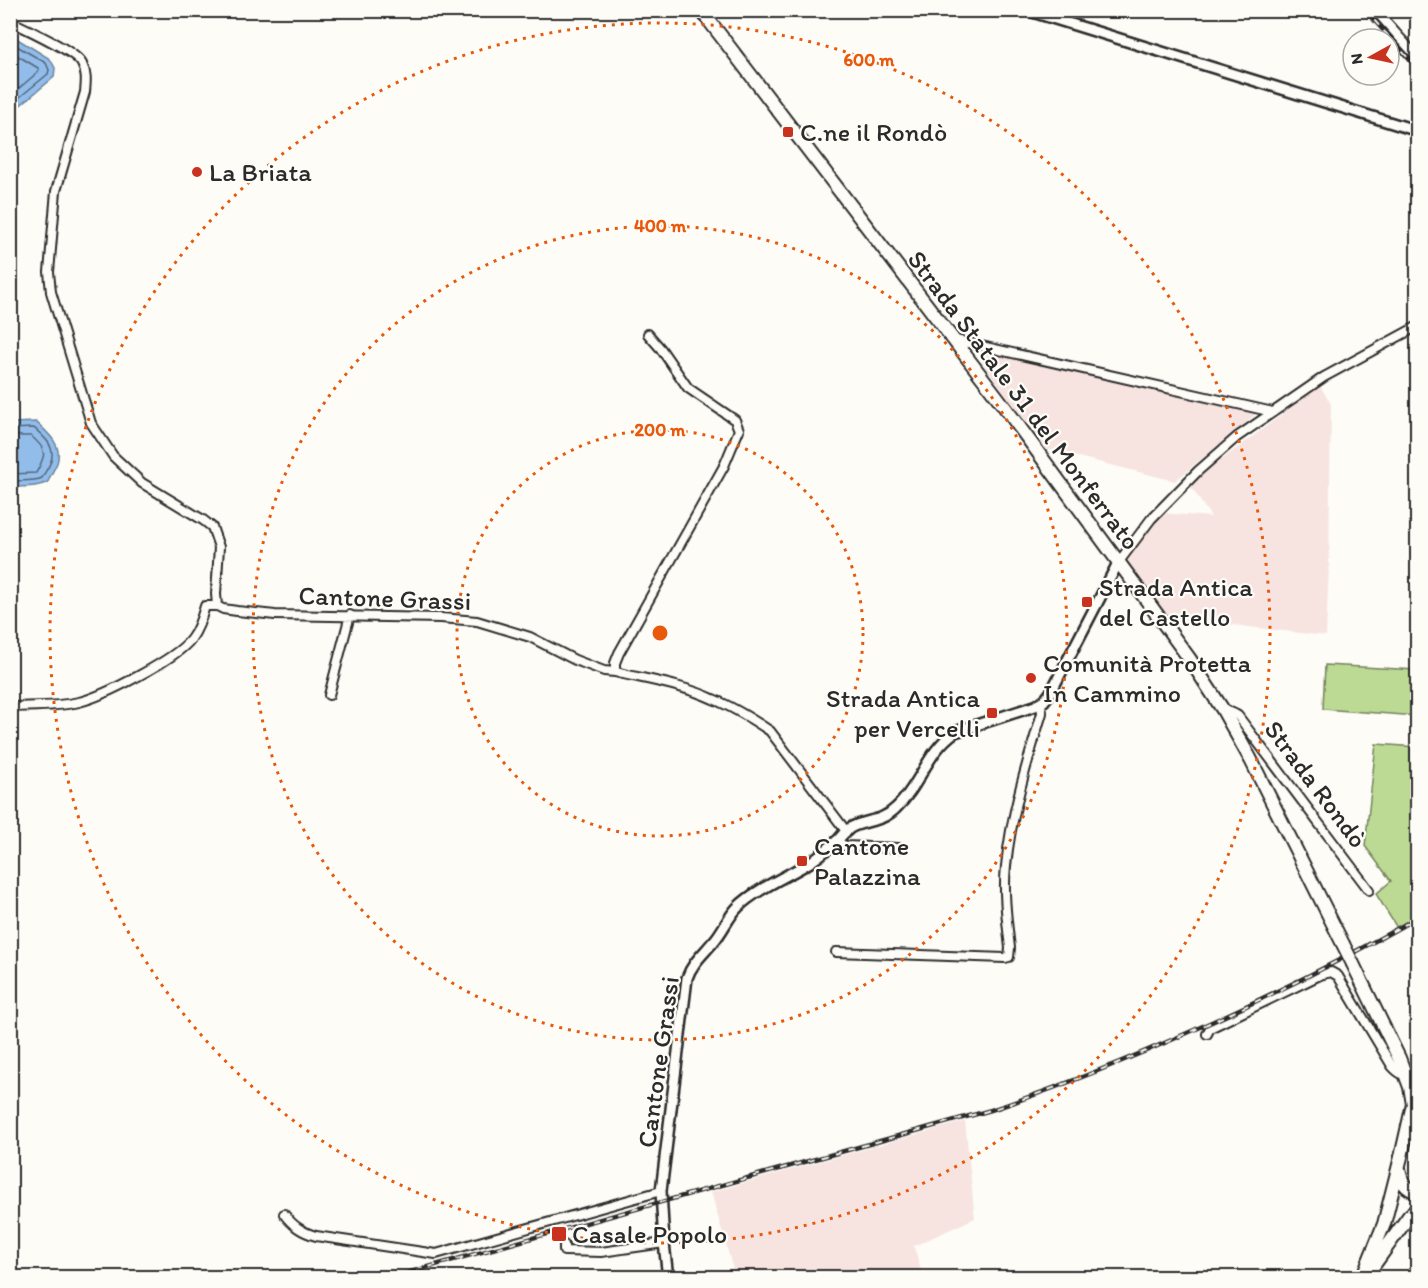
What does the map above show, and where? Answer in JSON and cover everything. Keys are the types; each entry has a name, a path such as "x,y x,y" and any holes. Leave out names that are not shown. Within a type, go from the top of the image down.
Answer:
{"main road":[{"name":"Strada Statale 31 del Monferrato","path":"701,10 998,398 1189,658 1223,710 1251,760 1399,1058 1414,1077 1412,1095 1415,1101"},
{"path":"1363,1278 1384,1224 1415,1101"},
{"path":"1398,1168 1400,1179 1404,1184 1409,1189 1418,1192"},
{"path":"1363,1278 1409,1216 1418,1208"}],"street":[{"path":"1026,10 1418,131"},
{"path":"1375,10 1418,58"},
{"path":"10,21 72,54 82,62 87,76 85,92 56,191 48,272 51,292 91,423 113,456 142,483 212,527 219,547 217,606 205,606 196,631 179,651 153,668 102,694 80,702 10,707"},
{"path":"836,952 1009,957 1006,866 1015,812 1042,713 1041,703 1051,692 1118,563 1151,519 1198,471 1237,436 1323,377 1418,326"},
{"path":"615,672 615,663 619,653 724,466 739,430 735,420 688,388 648,334"},
{"path":"953,340 1273,412"},
{"name":"Cantone Grassi","path":"217,606 223,609 275,615 350,615 477,621 530,637 575,660 604,671 686,689 714,699 770,731 846,831"},
{"path":"329,695 350,615"},
{"name":"Cantone Grassi","path":"668,1278 661,1194 689,971 739,906 813,860 846,831 885,817 897,808 934,753 948,737 955,732 1041,703"},
{"name":"Strada Rondò","path":"1223,710 1233,712 1238,716 1369,890"},
{"path":"836,841 844,846 899,848"},
{"path":"1208,1034 1210,1028 1320,975 1331,972 1338,976 1392,1066 1400,1074 1414,1077"},
{"path":"284,1214 292,1225 316,1236 436,1254 661,1194"},
{"path":"564,1245 564,1251 601,1252 664,1243"}],"shaded area":[{"path":"985,352 1256,414 1175,481 1046,449 982,362"},
{"path":"1320,386 1331,404 1326,636 1166,617 1126,560 1162,513 1211,517 1189,484"},
{"path":"965,1121 975,1218 914,1246 923,1277 737,1277 711,1192"}],"green space":[{"path":"1325,665 1417,670 1417,716 1323,709"},
{"path":"1376,744 1417,747 1417,914 1397,928 1376,894 1391,881 1365,846"}],"water":[{"path":"11,35 50,59 55,68 54,77 11,113"},
{"path":"36,422 50,435 56,445 57,463 48,482 34,486 11,487 11,423"}],"railway":[{"path":"1365,10 1418,69"},
{"path":"389,1278 1017,1101 1119,1062 1222,1017 1335,962 1418,917"}],"place":[{"name":"C.ne il Rondò","path":"788,132"},
{"name":"La Briata","path":"197,172"},
{"name":"Strada Antica del Castello","path":"1087,602"},
{"name":"Comunità Protetta In Cammino","path":"1031,678"},
{"name":"Strada Antica per Vercelli","path":"992,713"},
{"name":"Cantone Palazzina","path":"802,861"},
{"name":"Casale Popolo","path":"559,1234"}]}
